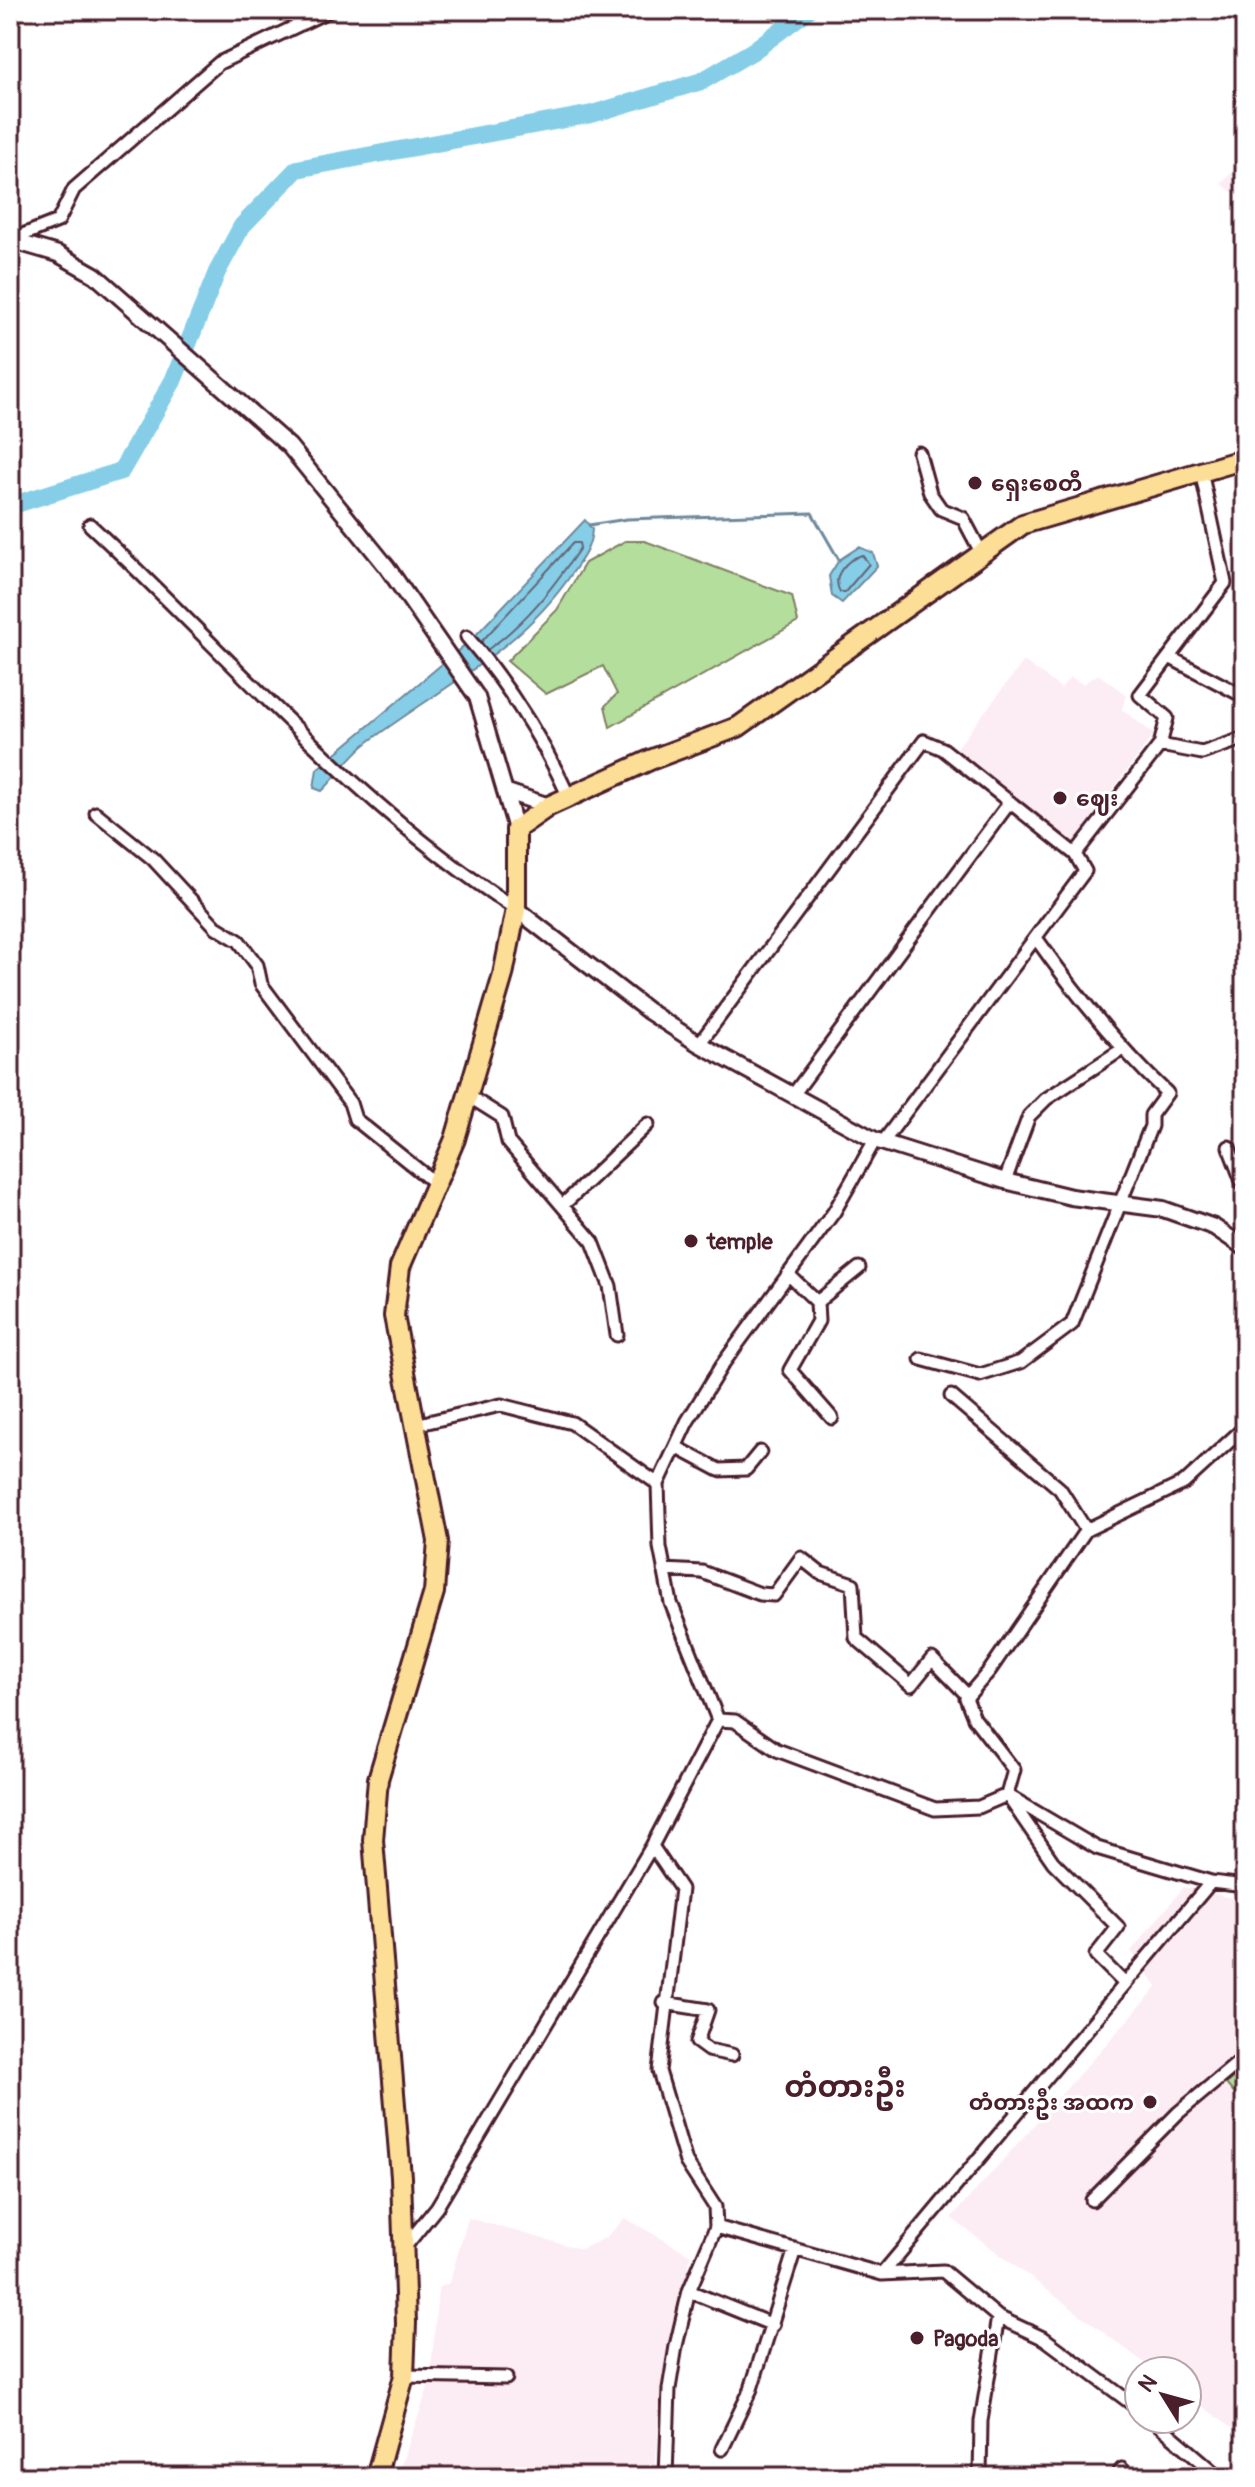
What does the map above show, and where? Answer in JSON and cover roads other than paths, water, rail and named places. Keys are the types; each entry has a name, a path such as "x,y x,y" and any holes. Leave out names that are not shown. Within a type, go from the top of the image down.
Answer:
{"highway":[{"path":"376,2477 404,2376 401,2177 373,1840 378,1779 434,1592 438,1541 394,1316 400,1267 455,1139 503,975 516,909 516,829 549,806 650,760 738,727 778,702 1023,524 1245,459"}],"street":[{"path":"10,240 58,221 74,189 219,63 330,10"},
{"path":"10,240 58,254 95,275 289,446 387,567 477,697 516,829"},
{"path":"919,453 930,493 941,509 963,518 981,552"},
{"path":"1075,854 1160,745 1167,718 1140,695 1225,583 1201,471"},
{"path":"90,525 346,773 480,886 516,909 648,1011 699,1044 879,1141 1005,1181 1071,1197 1163,1209 1214,1227 1245,1248"},
{"path":"467,637 492,667 553,761 569,797"},
{"path":"1169,657 1245,697"},
{"path":"1160,745 1202,753 1245,738"},
{"path":"403,2248 437,2207 652,1846 718,1720 671,1603 664,1570 658,1484 676,1447 722,1365 834,1212 879,1141 1085,871 1075,854 943,749 924,741 699,1044"},
{"path":"507,792 549,806"},
{"path":"793,1095 1010,802"},
{"path":"96,813 153,859 216,927 239,941 257,965 261,984 350,1103 355,1119 436,1184"},
{"path":"921,1359 980,1375 1021,1362 1072,1324 1151,1126 1151,1115 1167,1093 1121,1050 1036,938"},
{"path":"1005,1181 1029,1116 1046,1099 1121,1050"},
{"path":"467,1095 502,1117 508,1142 564,1204 593,1242 610,1286 617,1335"},
{"path":"564,1204 648,1124"},
{"path":"1229,1147 1245,1189"},
{"path":"817,1302 859,1268"},
{"path":"788,1274 817,1302 818,1321 790,1370 832,1418"},
{"path":"951,1396 1060,1489 1086,1530"},
{"path":"415,1425 501,1405 572,1423 658,1484"},
{"path":"968,1696 1086,1530 1184,1483 1245,1427"},
{"path":"676,1447 719,1470 746,1469 760,1452"},
{"path":"664,1570 702,1572 760,1594 774,1595 801,1558 820,1573 853,1584 856,1638 911,1685 932,1659 968,1696 974,1718 1014,1770 1007,1795"},
{"path":"718,1720 735,1721 777,1750 935,1809 979,1807 1007,1795"},
{"path":"1007,1795 1097,1848 1211,1882 1245,1886"},
{"path":"1007,1795 1053,1862 1118,1927 1096,1955 1125,1984"},
{"path":"652,1846 681,1889 664,2003 659,2071 686,2162 715,2207 716,2227 689,2291 669,2389 666,2477"},
{"path":"882,2274 1211,1882"},
{"path":"664,2003 708,2010 697,2042 708,2050 732,2055"},
{"path":"1092,2200 1178,2113 1245,2057"},
{"path":"716,2227 882,2274 943,2271 998,2317 1045,2339 1123,2397"},
{"path":"722,2449 751,2389 795,2249"},
{"path":"689,2291 773,2325"},
{"path":"980,2477 981,2421 998,2317"},
{"path":"404,2376 506,2378"},
{"path":"1171,2435 1220,2477"}],"water":[{"path":"585,520 592,529 586,552 552,600 529,624 478,666 368,742 322,791 314,788 317,769 473,638"},
{"path":"859,547 873,553 877,566 842,603 832,596 829,576 839,560"}],"waterway":[{"path":"10,506 121,471 173,381 217,272 242,226 297,169 592,114 702,81 753,51 808,10"},
{"path":"589,525 627,519 812,513 839,560"}],"place":[{"name":"ရှေးစေတီ","path":"975,483"},
{"name":"ဈေး","path":"1060,798"},
{"name":"temple","path":"691,1241"},
{"name":"တံတားဦး အထက","path":"1150,2102"},
{"name":"Pagoda","path":"917,2338"}],"district":[{"name":"တံတားဦး","path":"845,2087"}]}
